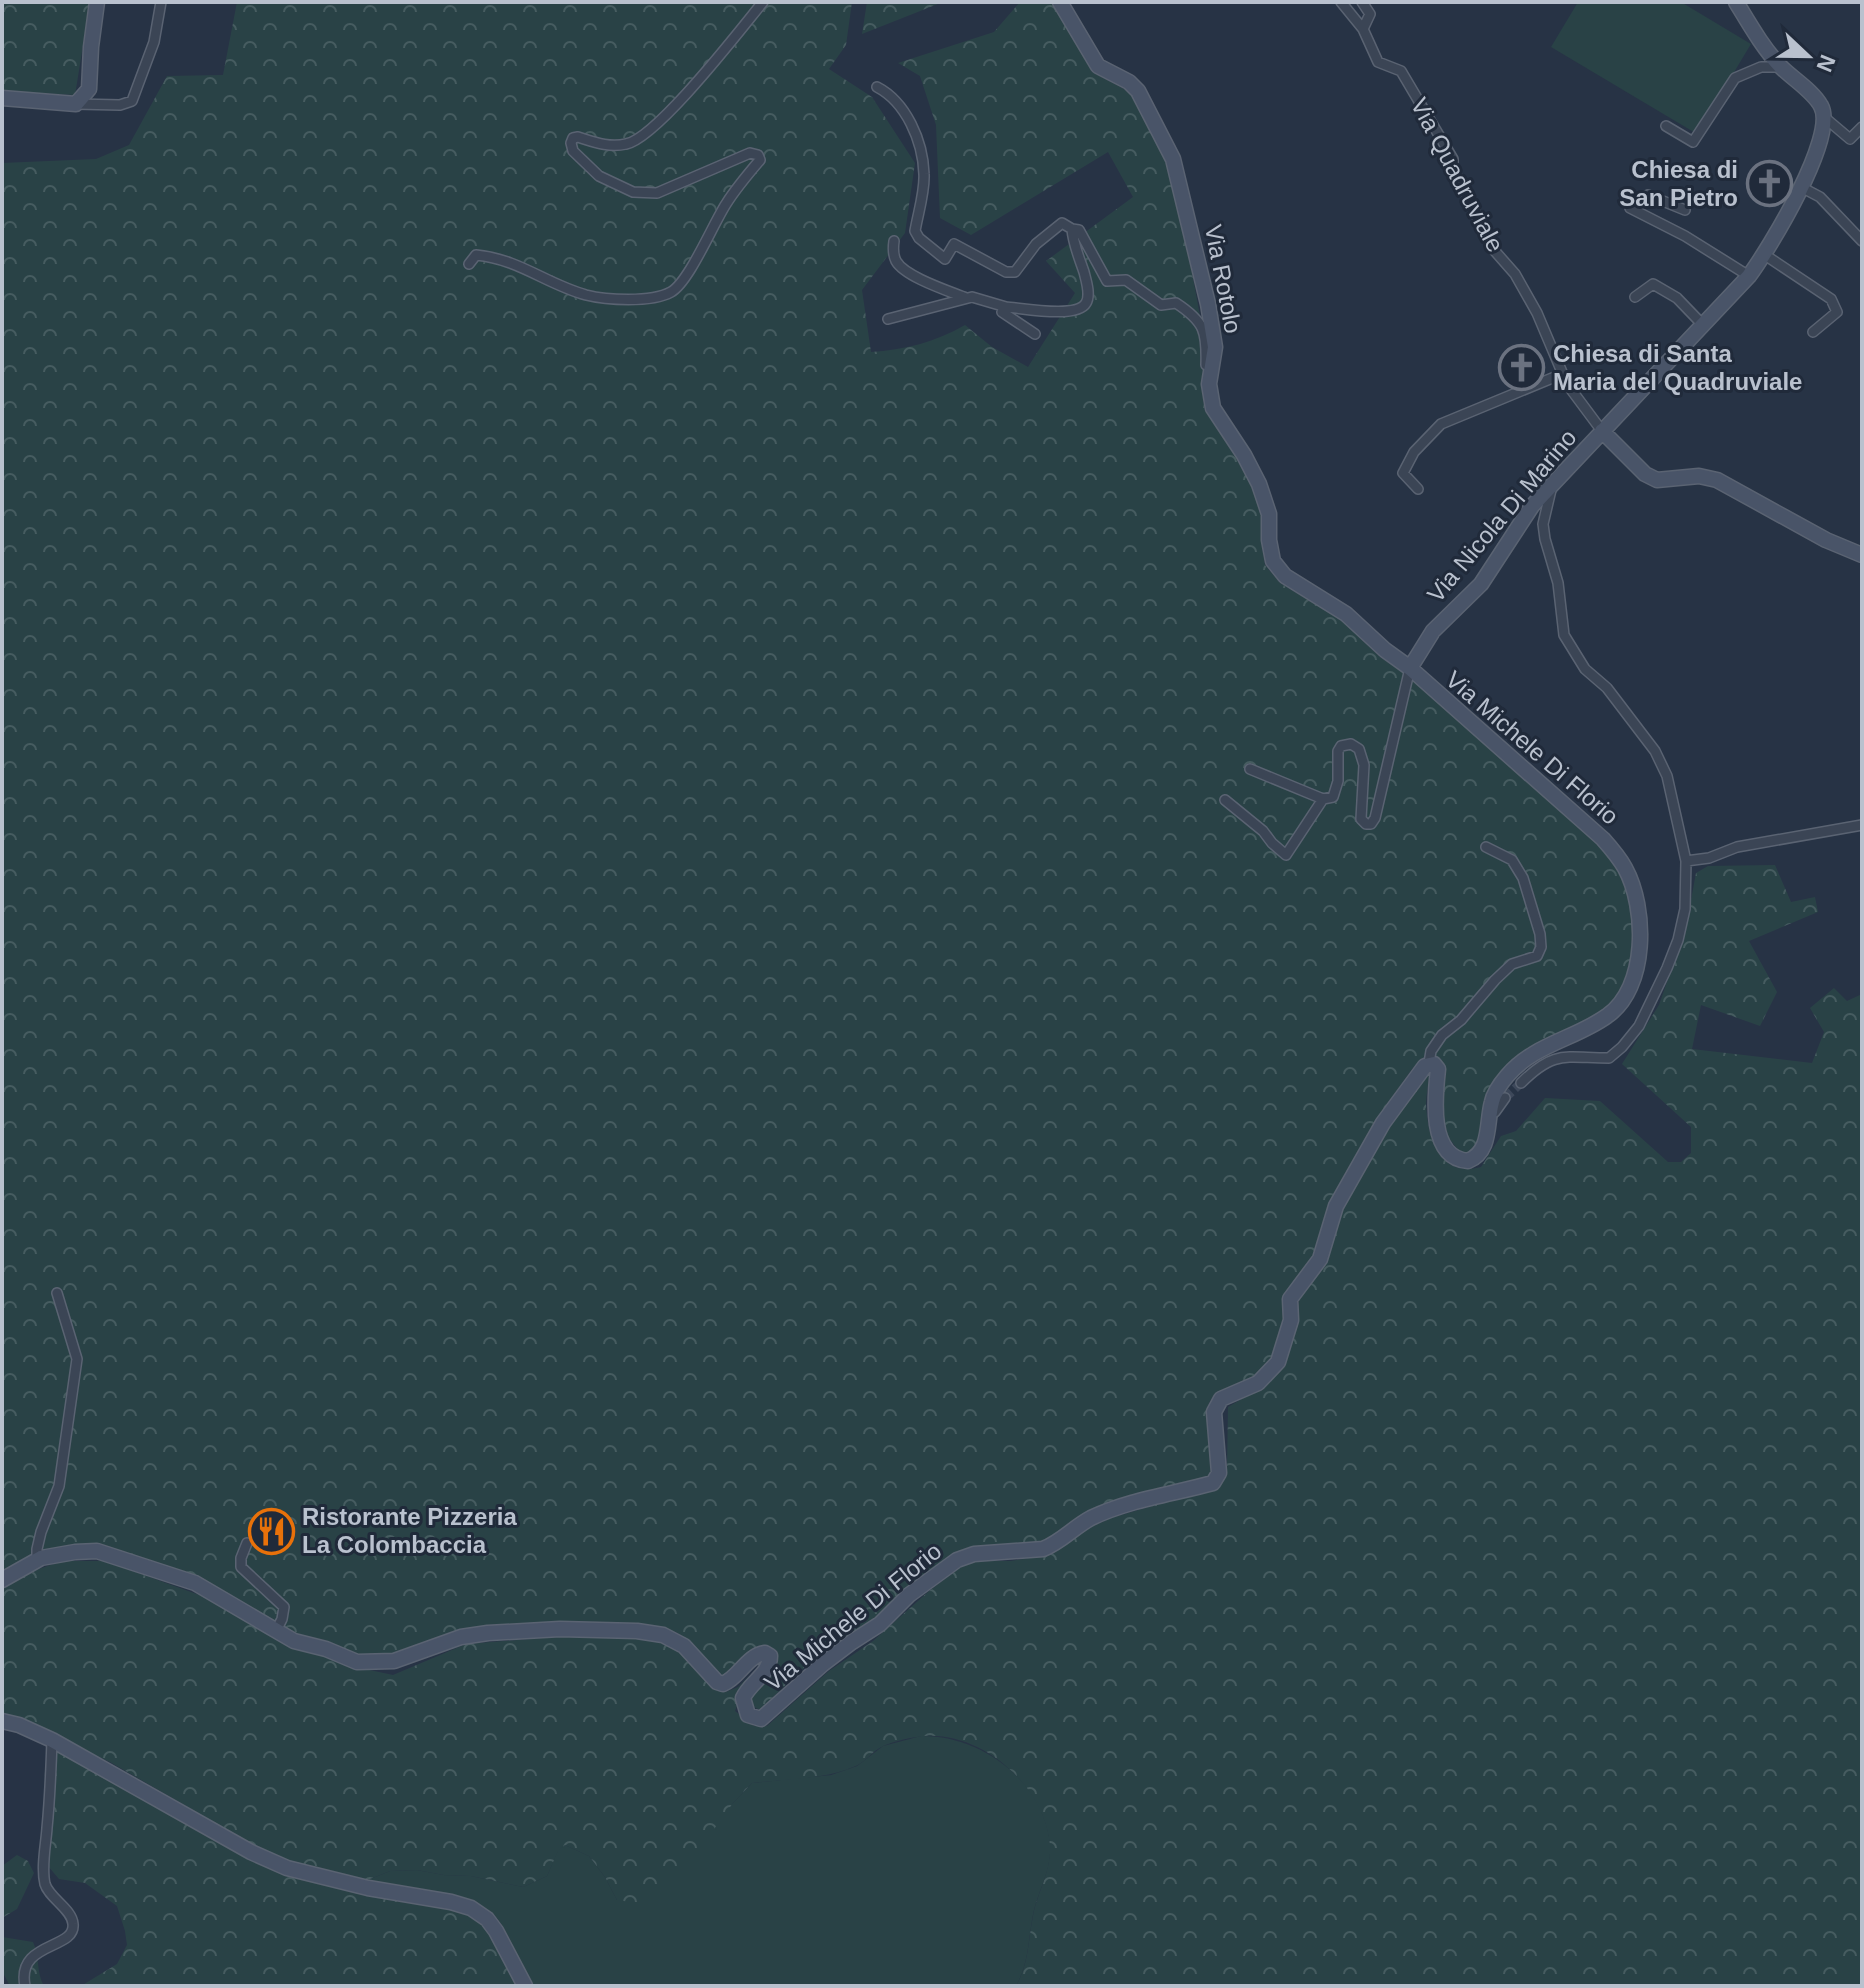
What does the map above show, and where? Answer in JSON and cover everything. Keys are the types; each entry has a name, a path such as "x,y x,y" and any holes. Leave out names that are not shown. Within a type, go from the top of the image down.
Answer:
{"street":[{"path":"76,104 89,89 97,2"},
{"path":"2,98 76,104 120,105 132,101 154,42 161,2"},
{"path":"469,264 476,255 498,257 587,295 619,299 646,298 672,292 687,274 726,203 760,160 758,155 750,153 657,193 633,192 599,176 573,151 571,143 573,138 578,137 608,145 630,144 702,78 763,2"},
{"name":"Via Rotolo","path":"1060,2 1098,66 1129,82 1138,91 1173,159 1208,304 1215,347 1209,384 1213,408 1259,484 1269,514 1273,561 1285,576 1346,614 1410,668"},
{"name":"Via Quadruviale","path":"1341,2 1363,29 1378,62 1401,71 1453,159 1453,168 1493,249 1515,274 1537,313 1562,374 1602,431"},
{"name":"Via Quadruviale","path":"1362,2 1370,14 1363,29"},
{"path":"1736,2 1765,48 1820,104 1824,117 1850,139 1862,127"},
{"path":"1666,126 1693,142 1735,78 1761,67 1781,67"},
{"path":"877,87 904,109 921,153 924,175 915,231 919,238 945,259 954,244 1006,272 1015,272 1048,231 1062,223 1079,230 1107,281 1126,280 1161,305 1176,303 1198,318 1207,345 1206,369 1211,375"},
{"name":"Via Nicola Di Marino","path":"1410,668 1433,631 1481,584 1532,506 1749,276 1765,255 1801,187 1821,134 1824,117"},
{"path":"1801,187 1820,197 1862,241"},
{"path":"1685,210 1648,195 1630,208 1685,236 1749,276"},
{"path":"888,319 972,297 1006,307 1068,312 1079,309 1087,302 1088,293 1072,229"},
{"path":"894,241 897,263 922,279 966,298"},
{"path":"1765,255 1831,299 1837,312 1813,332"},
{"path":"1635,297 1653,284 1677,298 1702,324"},
{"path":"1006,307 1002,312 1035,334"},
{"path":"1418,489 1403,473 1414,452 1441,424 1562,374"},
{"path":"1602,431 1645,474 1657,480 1699,476 1717,480 1826,540 1862,555"},
{"path":"1521,1083 1533,1071 1556,1058 1582,1055 1609,1058 1622,1047 1639,1026 1653,1000 1678,940 1685,909 1686,861 1667,776 1655,751 1607,688 1585,669 1564,635 1558,583 1543,524 1553,483"},
{"path":"1250,769 1323,799 1333,797 1338,781 1337,759 1341,746 1355,746 1364,765 1360,816 1363,822 1371,824 1375,818 1410,668"},
{"name":"Via Michele Di Florio","path":"2,1580 37,1560 97,1551 208,1589 294,1641 334,1652 346,1660 375,1663 408,1657 461,1637 488,1633 560,1629 637,1631 673,1639 684,1646 717,1682 723,1684 735,1677 758,1654 765,1653 770,1656 769,1666 743,1698 748,1715 761,1719 823,1664 880,1624 909,1595 957,1560 974,1554 1043,1549 1098,1516 1213,1483 1218,1478 1216,1404 1258,1383 1278,1362 1291,1320 1290,1299 1320,1259 1336,1206 1383,1123 1418,1073 1429,1063 1438,1069 1433,1107 1437,1126 1442,1140 1455,1157 1468,1161 1480,1153 1488,1133 1497,1089 1512,1070 1542,1048 1607,1017 1625,999 1636,969 1639,934 1636,899 1626,869 1603,839 1410,668"},
{"path":"1225,800 1263,831 1286,855 1323,799"},
{"path":"1686,861 1709,858 1737,847 1862,825"},
{"path":"1429,1063 1431,1051 1442,1035 1461,1020 1506,970 1522,960 1537,956 1541,947 1533,908 1519,870 1512,860 1486,847"},
{"path":"1490,1112 1495,1112 1505,1098"},
{"path":"37,1560 41,1532 59,1486 77,1359 57,1293"},
{"path":"247,1543 241,1567 284,1607 276,1631"},
{"path":"2,1721 52,1740 271,1862 324,1879 471,1908 487,1919 496,1931 525,1986"},
{"path":"25,1986 25,1965 30,1957 58,1943 72,1931 74,1922 44,1882 52,1740"}],"green space":[{"path":"2,2 90,2 75,95 2,91"},
{"path":"237,2 852,2 846,45 829,69 872,97 915,163 905,233 862,290 871,352 920,344 965,325 992,347 1028,367 1075,293 1046,261 1133,197 1108,152 971,235 940,218 936,125 920,76 898,63 994,32 1020,2 1051,2 1092,72 1132,96 1166,162 1187,246 1206,348 1201,384 1205,411 1252,487 1261,515 1265,565 1280,583 1341,620 1598,844 1618,869 1626,888 1632,946 1624,983 1603,1010 1528,1049 1504,1068 1489,1091 1481,1132 1471,1152 1460,1152 1448,1137 1441,1106 1445,1068 1437,1057 1428,1056 1420,1060 1377,1118 1329,1202 1314,1255 1283,1296 1283,1319 1272,1358 1254,1377 1217,1392 1210,1401 1206,1411 1212,1473 1209,1477 1103,1505 1083,1514 1041,1542 973,1547 953,1554 904,1589 875,1618 800,1671 760,1710 752,1706 752,1696 770,1676 777,1658 777,1651 766,1645 748,1653 723,1676 689,1640 676,1632 638,1624 560,1622 487,1625 459,1630 393,1654 358,1655 328,1641 297,1634 198,1576 98,1544 74,1544 39,1551 2,1572 2,163 96,159 129,145 167,76 223,75"},
{"path":"867,2 943,2 862,34"},
{"path":"1578,2 1681,2 1751,44 1697,134 1551,47"},
{"path":"1775,865 1791,902 1815,897 1818,912 1749,941 1777,992 1760,1026 1701,1005 1692,1049 1812,1063 1824,1032 1810,1008 1834,988 1847,1001 1862,994 1862,1986 1016,1986 1026,1961 1033,1916 1048,1864 1050,1846 1046,1824 1037,1803 1008,1767 989,1753 947,1737 925,1736 892,1742 857,1765 829,1774 752,1783 733,1803 685,1869 644,1904 617,1900 589,1856 565,1845 558,1851 547,1876 523,1887 471,1876 417,1870 390,1871 365,1881 313,1870 264,1851 110,1762 11,1717 2,1716 2,1588 62,1561 105,1561 202,1596 346,1665 393,1675 466,1644 596,1634 656,1638 669,1642 704,1677 726,1692 738,1687 749,1676 735,1711 754,1726 767,1726 829,1671 873,1641 963,1565 1040,1556 1059,1549 1085,1530 1111,1518 1214,1488 1224,1480 1227,1470 1228,1407 1264,1386 1290,1346 1299,1301 1332,1247 1340,1212 1375,1147 1426,1074 1429,1073 1427,1117 1433,1143 1446,1161 1455,1167 1481,1167 1501,1136 1516,1131 1545,1098 1600,1101 1668,1162 1681,1162 1691,1153 1691,1127 1622,1064 1659,1005 1686,927 1696,873 1708,866"},
{"path":"921,1736 966,1744 1006,1766 1036,1800 1045,1821 1050,1844 1049,1863 1033,1915 1026,1960 1016,1986 531,1986 507,1934 497,1918 486,1909 472,1901 436,1891 365,1881 390,1871 417,1870 471,1876 523,1887 547,1876 558,1850 565,1845 589,1856 617,1900 733,1803 752,1783 831,1775 857,1766 883,1746"},
{"path":"50,1745 285,1873 367,1894 450,1907 475,1917 492,1934 520,1986 81,1986 117,1964 127,1945 117,1906 85,1883 59,1879 42,1859 45,1771"},
{"path":"17,1855 28,1861 34,1873 17,1909 2,1918 2,1866"},
{"path":"2,1937 33,1942 44,1986 10,1986 2,1971"}],"tunnel":[{"path":"1505,1098 1521,1083"}],"place":[{"name":"Chiesa di San Pietro","path":"1769,184"},
{"name":"Chiesa di Santa Maria del Quadruviale","path":"1522,368"},
{"name":"Ristorante Pizzeria La Colombaccia","path":"271,1531"}]}
